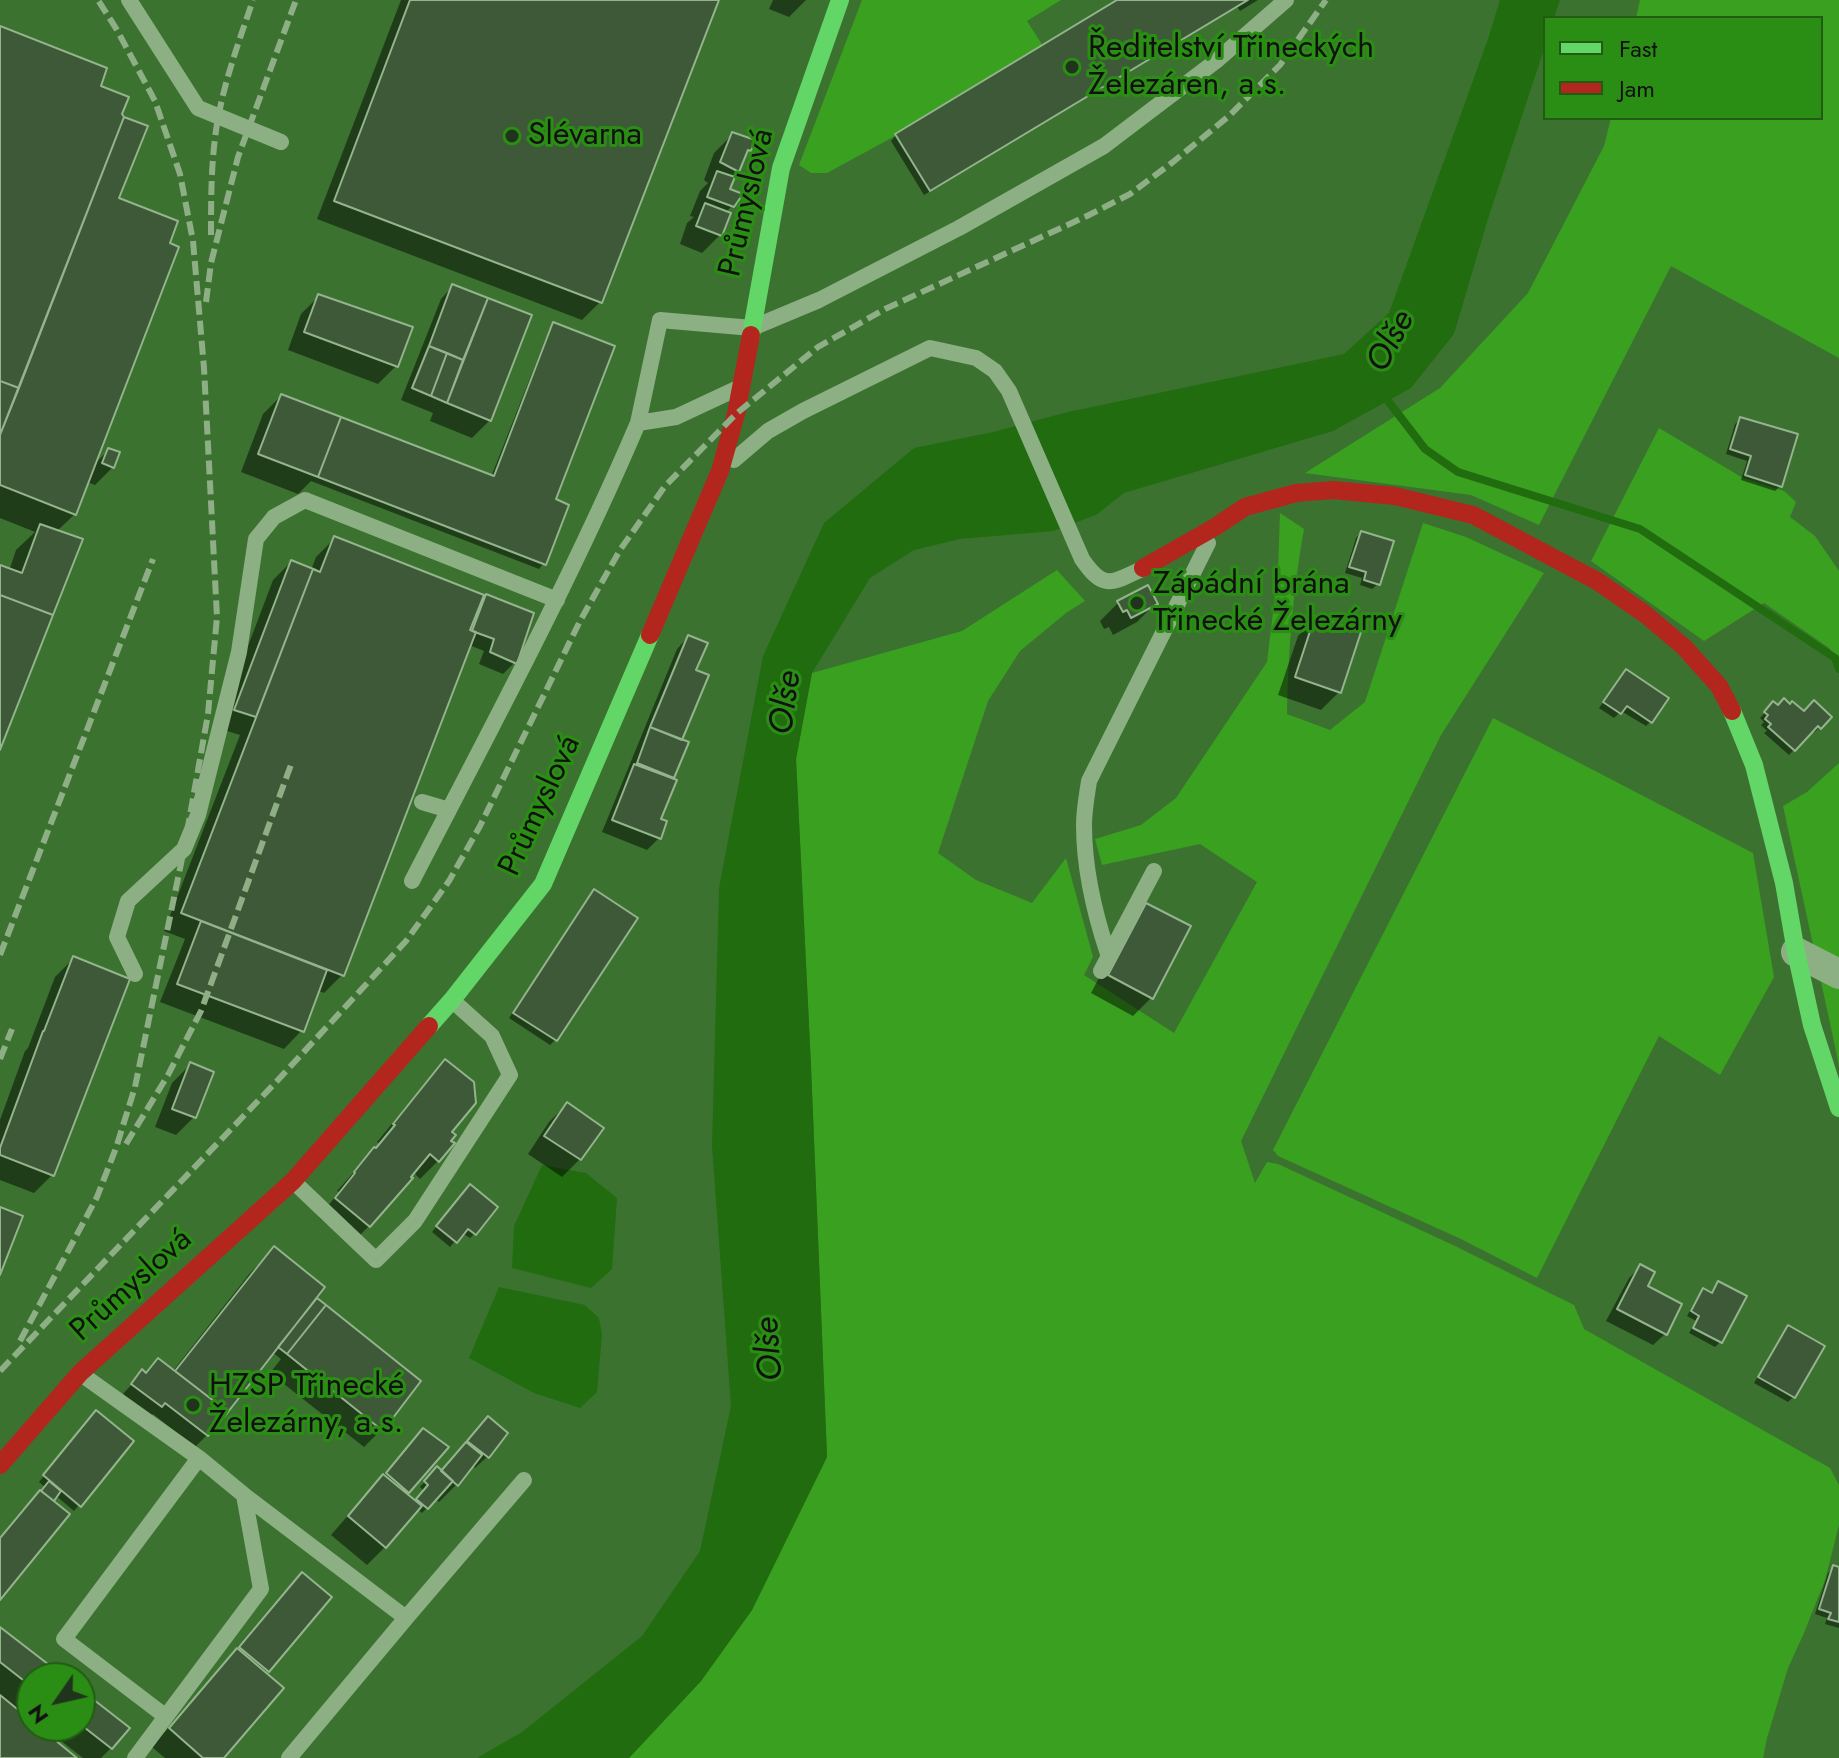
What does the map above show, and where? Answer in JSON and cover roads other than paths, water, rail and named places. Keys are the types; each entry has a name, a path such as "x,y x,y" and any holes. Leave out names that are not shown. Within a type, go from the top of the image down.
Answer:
{"street":[{"name":"Průmyslová","path":"0,1465 80,1373 293,1181 452,1000 543,884 720,471 736,414 781,168 840,0"},
{"path":"1143,568 1245,507 1296,493 1333,490 1395,496 1473,515 1597,581 1645,614 1684,647 1719,686 1738,722 1754,765 1784,883 1812,1025 1839,1108"},
{"path":"1796,952 1839,974"}],"lane":[{"path":"129,0 198,108 281,142"},
{"path":"412,881 557,600 613,481 638,423 660,320 752,328 819,300 959,228 1104,146 1216,61 1286,0"},
{"path":"720,471 768,431 930,348 976,358 995,371 1009,391 1082,559 1090,570 1099,579 1114,582 1143,568"},
{"path":"638,423 676,417 741,387"},
{"path":"135,974 117,937 128,901 184,849 198,815 239,652 256,539 274,517 305,500 557,600"},
{"path":"1108,954 1096,917 1085,861 1083,822 1089,781 1215,527"},
{"path":"422,802 449,810"},
{"path":"1101,971 1154,871"},
{"path":"293,1181 376,1260 415,1221 510,1075 492,1036 452,1000"},
{"path":"80,1373 199,1458 406,1618"},
{"path":"165,1716 64,1639 199,1458"},
{"path":"289,1758 524,1480"},
{"path":"135,1758 261,1589 244,1495"}],"water":[{"name":"Olše","path":"1500,0 1560,0 1555,16 1543,16 1543,52 1454,334 1411,388 1333,431 1124,493 1096,515 1053,531 960,539 914,550 870,578 812,673 796,759 827,1457 752,1610 701,1681 629,1758 477,1758 522,1732 642,1636 700,1551 731,1406 712,1146 719,888 763,656 824,523 914,448 1344,354 1389,313"},
{"path":"542,1165 586,1173 617,1198 612,1269 591,1288 512,1268 514,1226"},
{"path":"499,1287 585,1305 599,1318 602,1335 597,1392 580,1408 534,1393 469,1358"}],"waterway":[{"path":"1382,393 1425,449 1458,472 1640,529 1835,658 1839,669"}],"railway":[{"path":"20,1341 97,1197 135,1087 208,714 217,617 204,368 193,241 180,174 155,101 98,0"},
{"path":"211,235 212,166 217,124 228,77 253,0"},
{"path":"206,302 211,263 238,157 296,0"},
{"path":"0,1371 406,941 449,881 480,826 580,621 620,550 665,486 736,414 818,347 885,309 1130,194 1229,116 1280,65 1326,0"},
{"path":"0,955 153,559"},
{"path":"126,1144 168,1075 201,1011 292,762"},
{"path":"0,1059 12,1029"}],"place":[{"name":"Ředitelství Třineckých Železáren, a.s.","path":"1072,67"},
{"name":"Slévarna","path":"512,136"},
{"name":"Zápádní brána Třinecké Železárny","path":"1137,603"},
{"name":"HZSP Třinecké Železárny, a.s.","path":"193,1405"}]}
